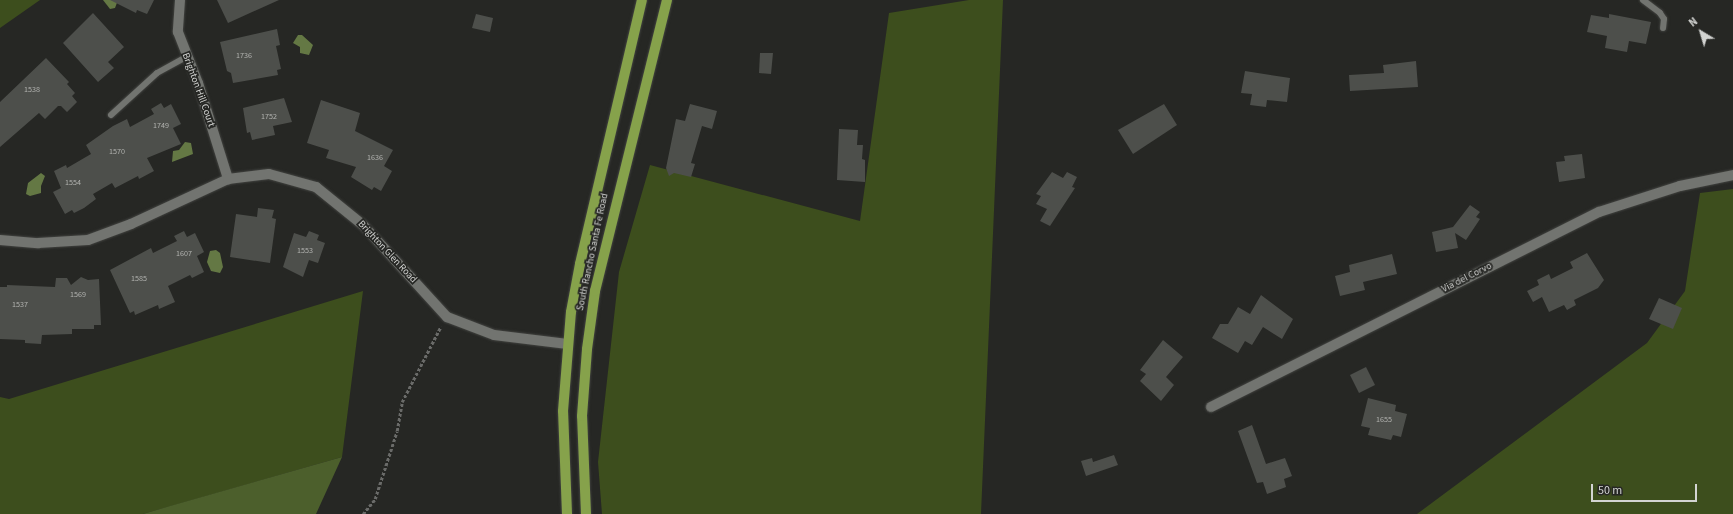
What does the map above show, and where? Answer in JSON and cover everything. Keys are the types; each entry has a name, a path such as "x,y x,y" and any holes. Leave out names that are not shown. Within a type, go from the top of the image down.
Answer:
{"main road":[{"name":"South Rancho Santa Fe Road","path":"567,514 563,411 567,344 580,264 642,0"},
{"name":"South Rancho Santa Fe Road","path":"586,514 582,416 587,349 595,291 667,0"}],"street":[{"name":"Brighton Hill Court","path":"180,0 178,32 186,57 198,83 228,179"},
{"name":"Brighton Glen Road","path":"0,240 38,243 88,240 131,224 228,179 269,174 316,187 363,225 447,317 494,335 567,344"},
{"name":"Via del Corvo","path":"1211,407 1599,212 1680,186 1733,175"}],"lane":[{"path":"1643,0 1660,13 1664,19 1663,28"},
{"path":"111,115 157,73 186,57"}],"path":[{"path":"363,514 375,499 397,431 402,402 431,342 447,317"}],"shaded area":[{"path":"0,0 40,0 0,28"},
{"path":"103,0 118,0 115,8 110,9"},
{"path":"969,0 1003,0 981,514 602,514 598,462 619,272 650,165 860,221 889,13"},
{"path":"298,35 302,35 313,45 309,55 300,53 300,47 293,43"},
{"path":"185,142 191,143 193,154 172,162 173,151 179,150"},
{"path":"41,173 45,176 41,186 41,193 30,196 26,194 28,183"},
{"path":"1733,189 1733,514 1417,514 1647,343 1685,291 1700,193"},
{"path":"216,250 220,253 223,267 220,273 211,271 207,262 210,251"},
{"path":"363,291 342,457 143,514 0,514 0,397 9,399"},
{"path":"342,457 316,514 143,514 170,506"}],"building":[{"path":"110,0 154,0 147,14 137,10 136,13"},
{"path":"217,0 279,0 228,23"},
{"path":"93,13 124,47 108,62 114,68 98,82 63,43"},
{"path":"476,14 493,18 490,32 472,28"},
{"path":"1609,14 1651,22 1646,44 1629,41 1627,52 1605,48 1607,36 1587,32 1591,15 1609,18"},
{"path":"277,29 280,45 276,46 281,69 277,70 278,75 233,83 231,73 227,71 220,42"},
{"path":"760,53 773,53 771,74 759,73"},
{"path":"46,58 69,82 67,84 75,93 72,96 77,102 67,112 61,106 58,106 45,119 39,113 0,147 0,102"},
{"path":"1416,61 1418,87 1350,91 1349,75 1384,73 1383,65"},
{"path":"1245,71 1290,78 1287,102 1267,100 1266,107 1250,105 1252,94 1241,93"},
{"path":"284,98 292,122 273,126 275,135 252,140 250,132 247,133 243,108"},
{"path":"321,100 360,113 355,131 393,150 384,166 392,171 381,191 374,187 372,190 351,177 356,167 326,158 329,150 307,143"},
{"path":"161,103 164,108 171,104 181,124 173,128 181,144 147,158 154,171 139,179 138,176 115,188 112,183 93,194 96,199 84,208 74,213 72,210 65,214 53,192 61,188 54,171 66,165 67,168 91,154 86,145 113,126 127,119 130,127 154,114 151,109"},
{"path":"690,104 717,111 712,129 702,126 691,163 695,164 691,177 674,173 669,176 666,168 676,119 685,121"},
{"path":"1164,104 1177,125 1133,154 1118,130"},
{"path":"839,129 858,130 857,145 863,145 862,159 865,160 865,182 837,180"},
{"path":"1582,154 1585,178 1559,182 1556,162 1565,161 1564,156"},
{"path":"1052,172 1063,178 1067,172 1077,177 1072,187 1075,188 1050,226 1040,221 1047,209 1036,204 1041,196 1036,194"},
{"path":"1470,205 1480,212 1476,217 1480,219 1466,240 1455,233 1458,248 1436,252 1432,232 1453,227"},
{"path":"258,208 274,210 272,218 276,219 270,263 230,257 236,214 257,217"},
{"path":"184,231 187,237 195,233 204,252 197,256 204,272 192,278 190,275 168,286 175,302 159,309 158,305 135,315 134,311 130,313 110,270 151,248 153,253 177,241 174,236"},
{"path":"309,231 319,235 317,240 325,243 318,263 309,260 303,277 283,267 294,233 306,237"},
{"path":"1587,253 1604,280 1598,288 1574,300 1576,305 1567,310 1564,305 1549,312 1542,297 1533,302 1527,291 1539,285 1537,280 1549,274 1551,279 1573,268 1570,262"},
{"path":"1392,254 1397,274 1363,282 1365,290 1340,296 1335,276 1350,272 1349,265"},
{"path":"81,277 88,280 99,279 101,325 94,325 94,329 72,329 72,334 42,335 41,344 25,343 25,340 0,339 0,287 7,287 7,285 55,287 56,278 67,278 71,285"},
{"path":"1261,295 1293,319 1282,339 1263,327 1252,345 1245,341 1238,353 1212,338 1220,324 1228,324 1238,307 1250,314"},
{"path":"1659,298 1682,308 1673,329 1649,319"},
{"path":"1163,340 1183,357 1166,377 1174,385 1161,401 1140,381 1146,374 1140,370"},
{"path":"1366,367 1375,385 1359,393 1350,375"},
{"path":"1368,398 1396,405 1395,411 1407,414 1401,437 1393,435 1391,440 1368,435 1370,428 1361,426"},
{"path":"1252,425 1266,464 1285,458 1292,476 1284,479 1286,487 1267,494 1263,482 1257,483 1238,431"},
{"path":"1114,455 1118,465 1086,476 1081,461 1092,458 1093,462"}]}
